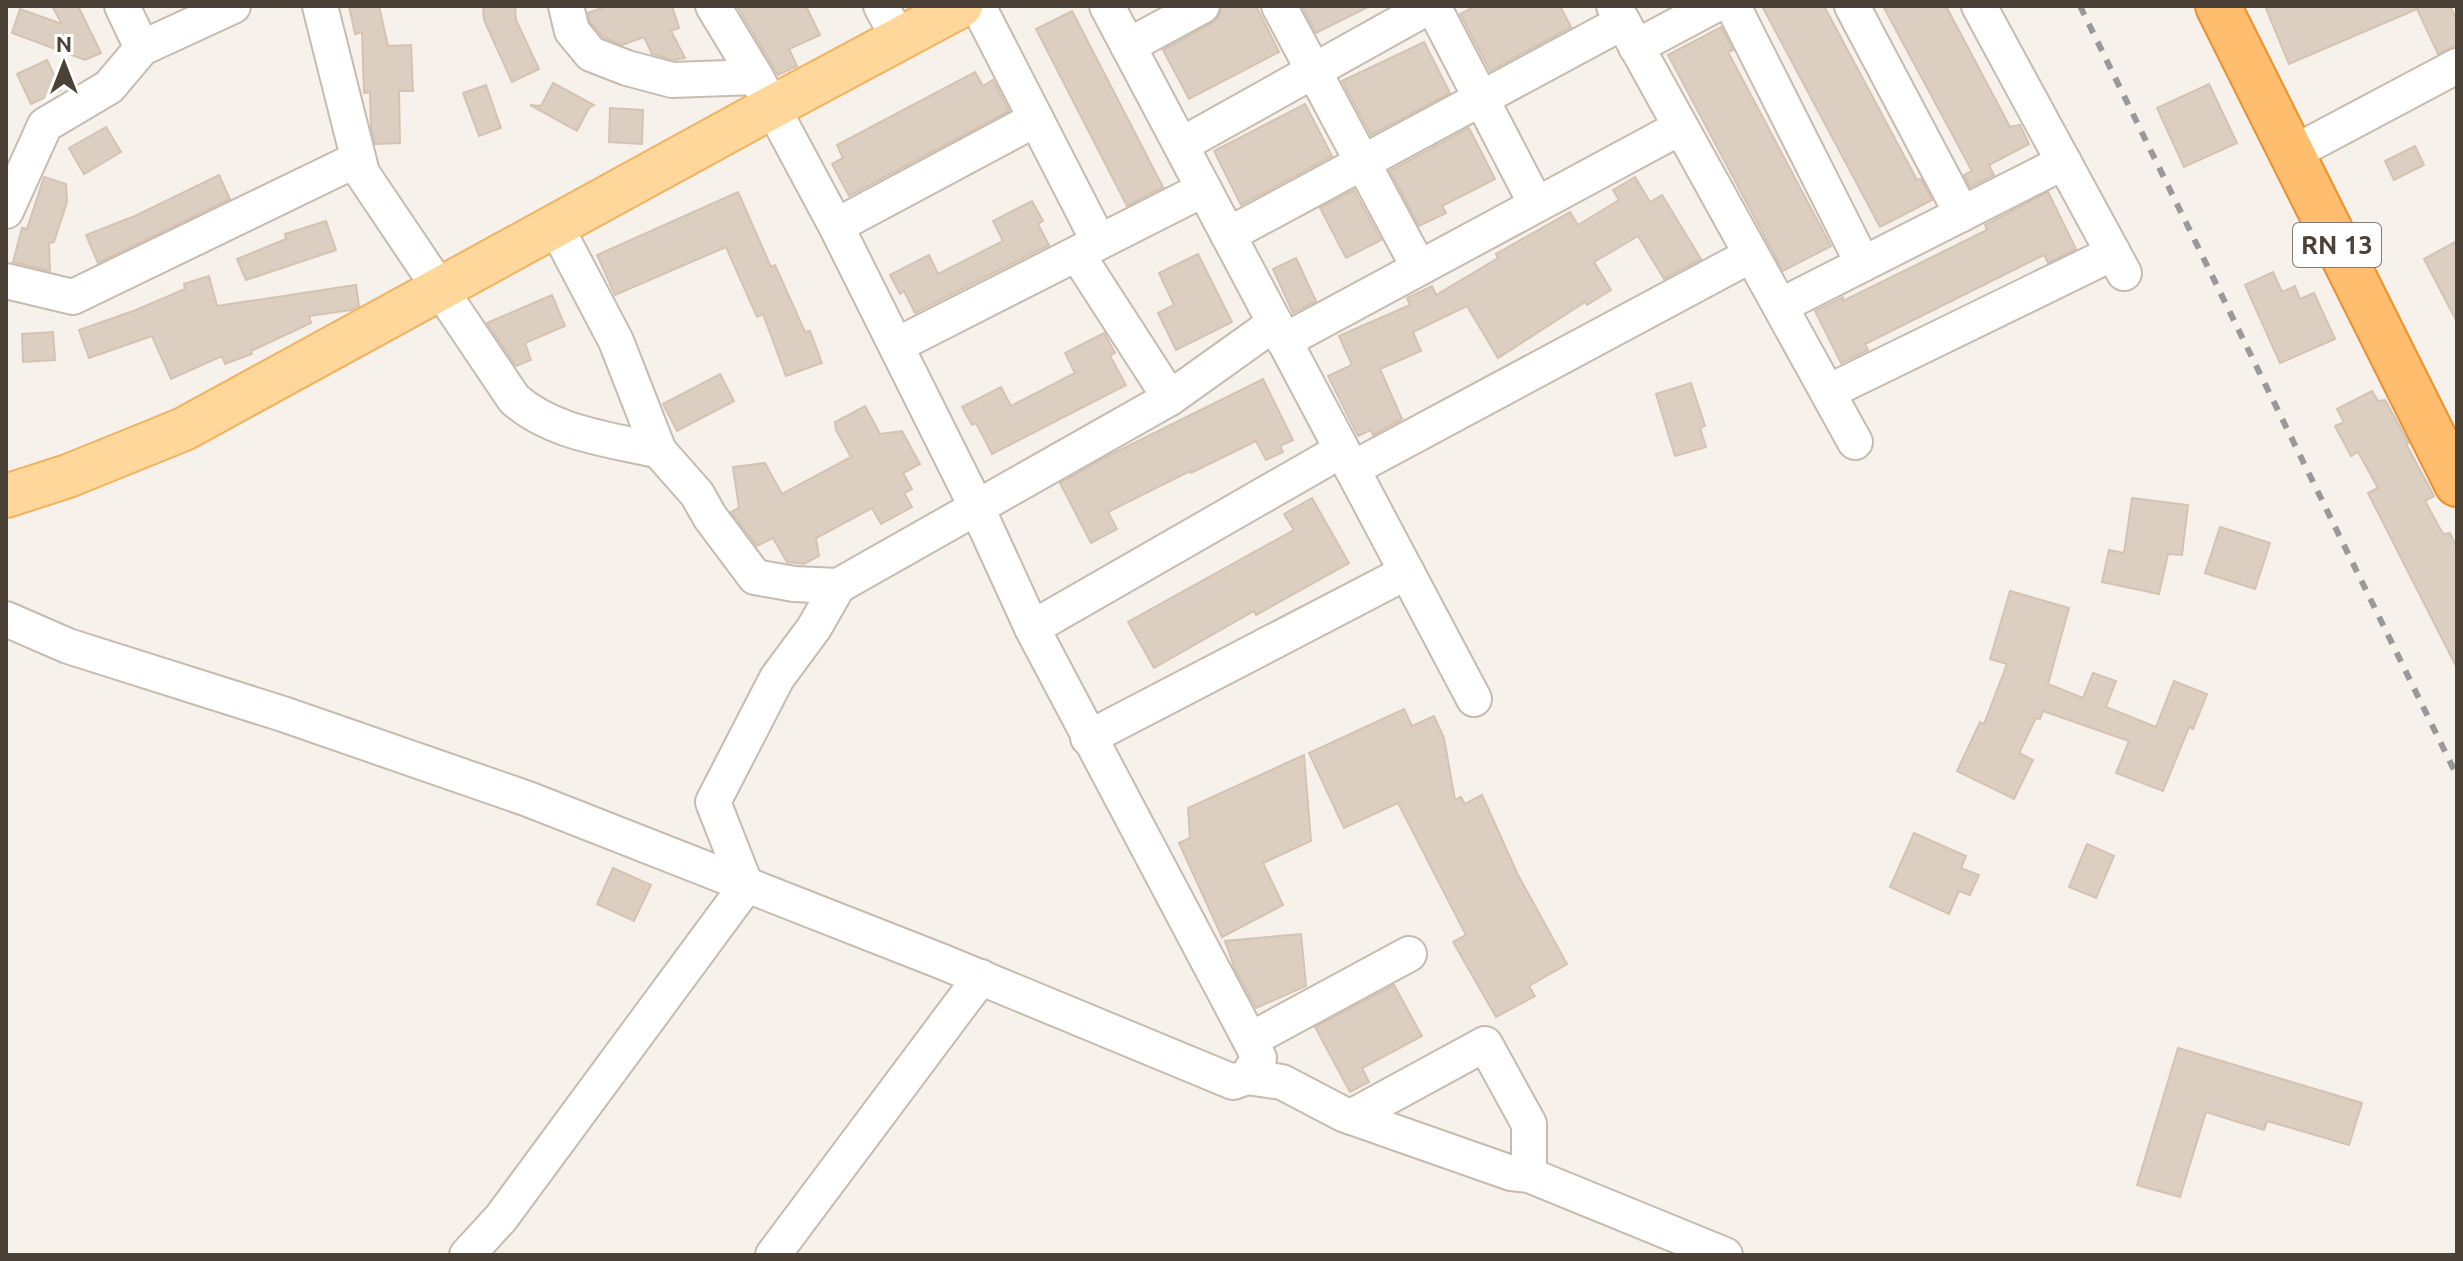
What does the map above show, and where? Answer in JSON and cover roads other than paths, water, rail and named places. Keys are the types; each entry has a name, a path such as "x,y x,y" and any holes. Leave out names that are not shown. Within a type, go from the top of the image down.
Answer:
{"highway":[{"name":"RN 13","path":"2218,6 2301,147 2457,427"},
{"name":"RN 13","path":"2241,6 2301,147 2457,484"}],"main road":[{"path":"6,496 68,476 184,429 555,225 764,92 890,22 961,6"}],"street":[{"path":"122,6 142,48"},
{"path":"6,211 45,125 109,87 142,48 233,6"},
{"path":"320,6 362,173 514,399 531,414 553,425 659,451"},
{"path":"566,6 572,31 591,54 672,80 764,92"},
{"path":"713,6 764,92 836,226 977,508 1032,628 1259,1058 1247,1077"},
{"path":"978,6 1036,119 1088,248 1170,398"},
{"path":"1107,6 1474,699"},
{"path":"1128,46 1202,6"},
{"path":"1279,6 1419,268"},
{"path":"1181,145 1432,6 1536,204"},
{"path":"1228,235 1481,98 1624,25 1713,6"},
{"path":"1733,6 1863,264"},
{"path":"1852,6 1962,214"},
{"path":"1828,392 2119,263 1979,6"},
{"path":"1624,25 1855,442"},
{"path":"2301,147 2457,66"},
{"path":"836,226 1036,119"},
{"path":"746,886 713,802 777,678 814,628 838,586 1170,398 1280,332 1419,268 1681,127"},
{"path":"6,281 73,297 358,159"},
{"path":"1780,306 2064,162"},
{"path":"897,345 1204,189"},
{"path":"555,225 616,341 659,451 697,494 710,517 755,577 794,584 838,586"},
{"path":"1032,628 1347,459 1751,255"},
{"path":"1088,738 1407,572"},
{"path":"6,619 68,646 283,714 528,799 981,977 1233,1082 1247,1077 1282,1082 1351,1117 1511,1173 1529,1175 1725,1255"},
{"path":"467,1255 501,1218 746,886"},
{"path":"1250,1040 1409,954"},
{"path":"773,1255 981,977"},
{"path":"1351,1117 1485,1044 1529,1124 1529,1175"}],"railway":[{"path":"2080,6 2457,776"}]}
